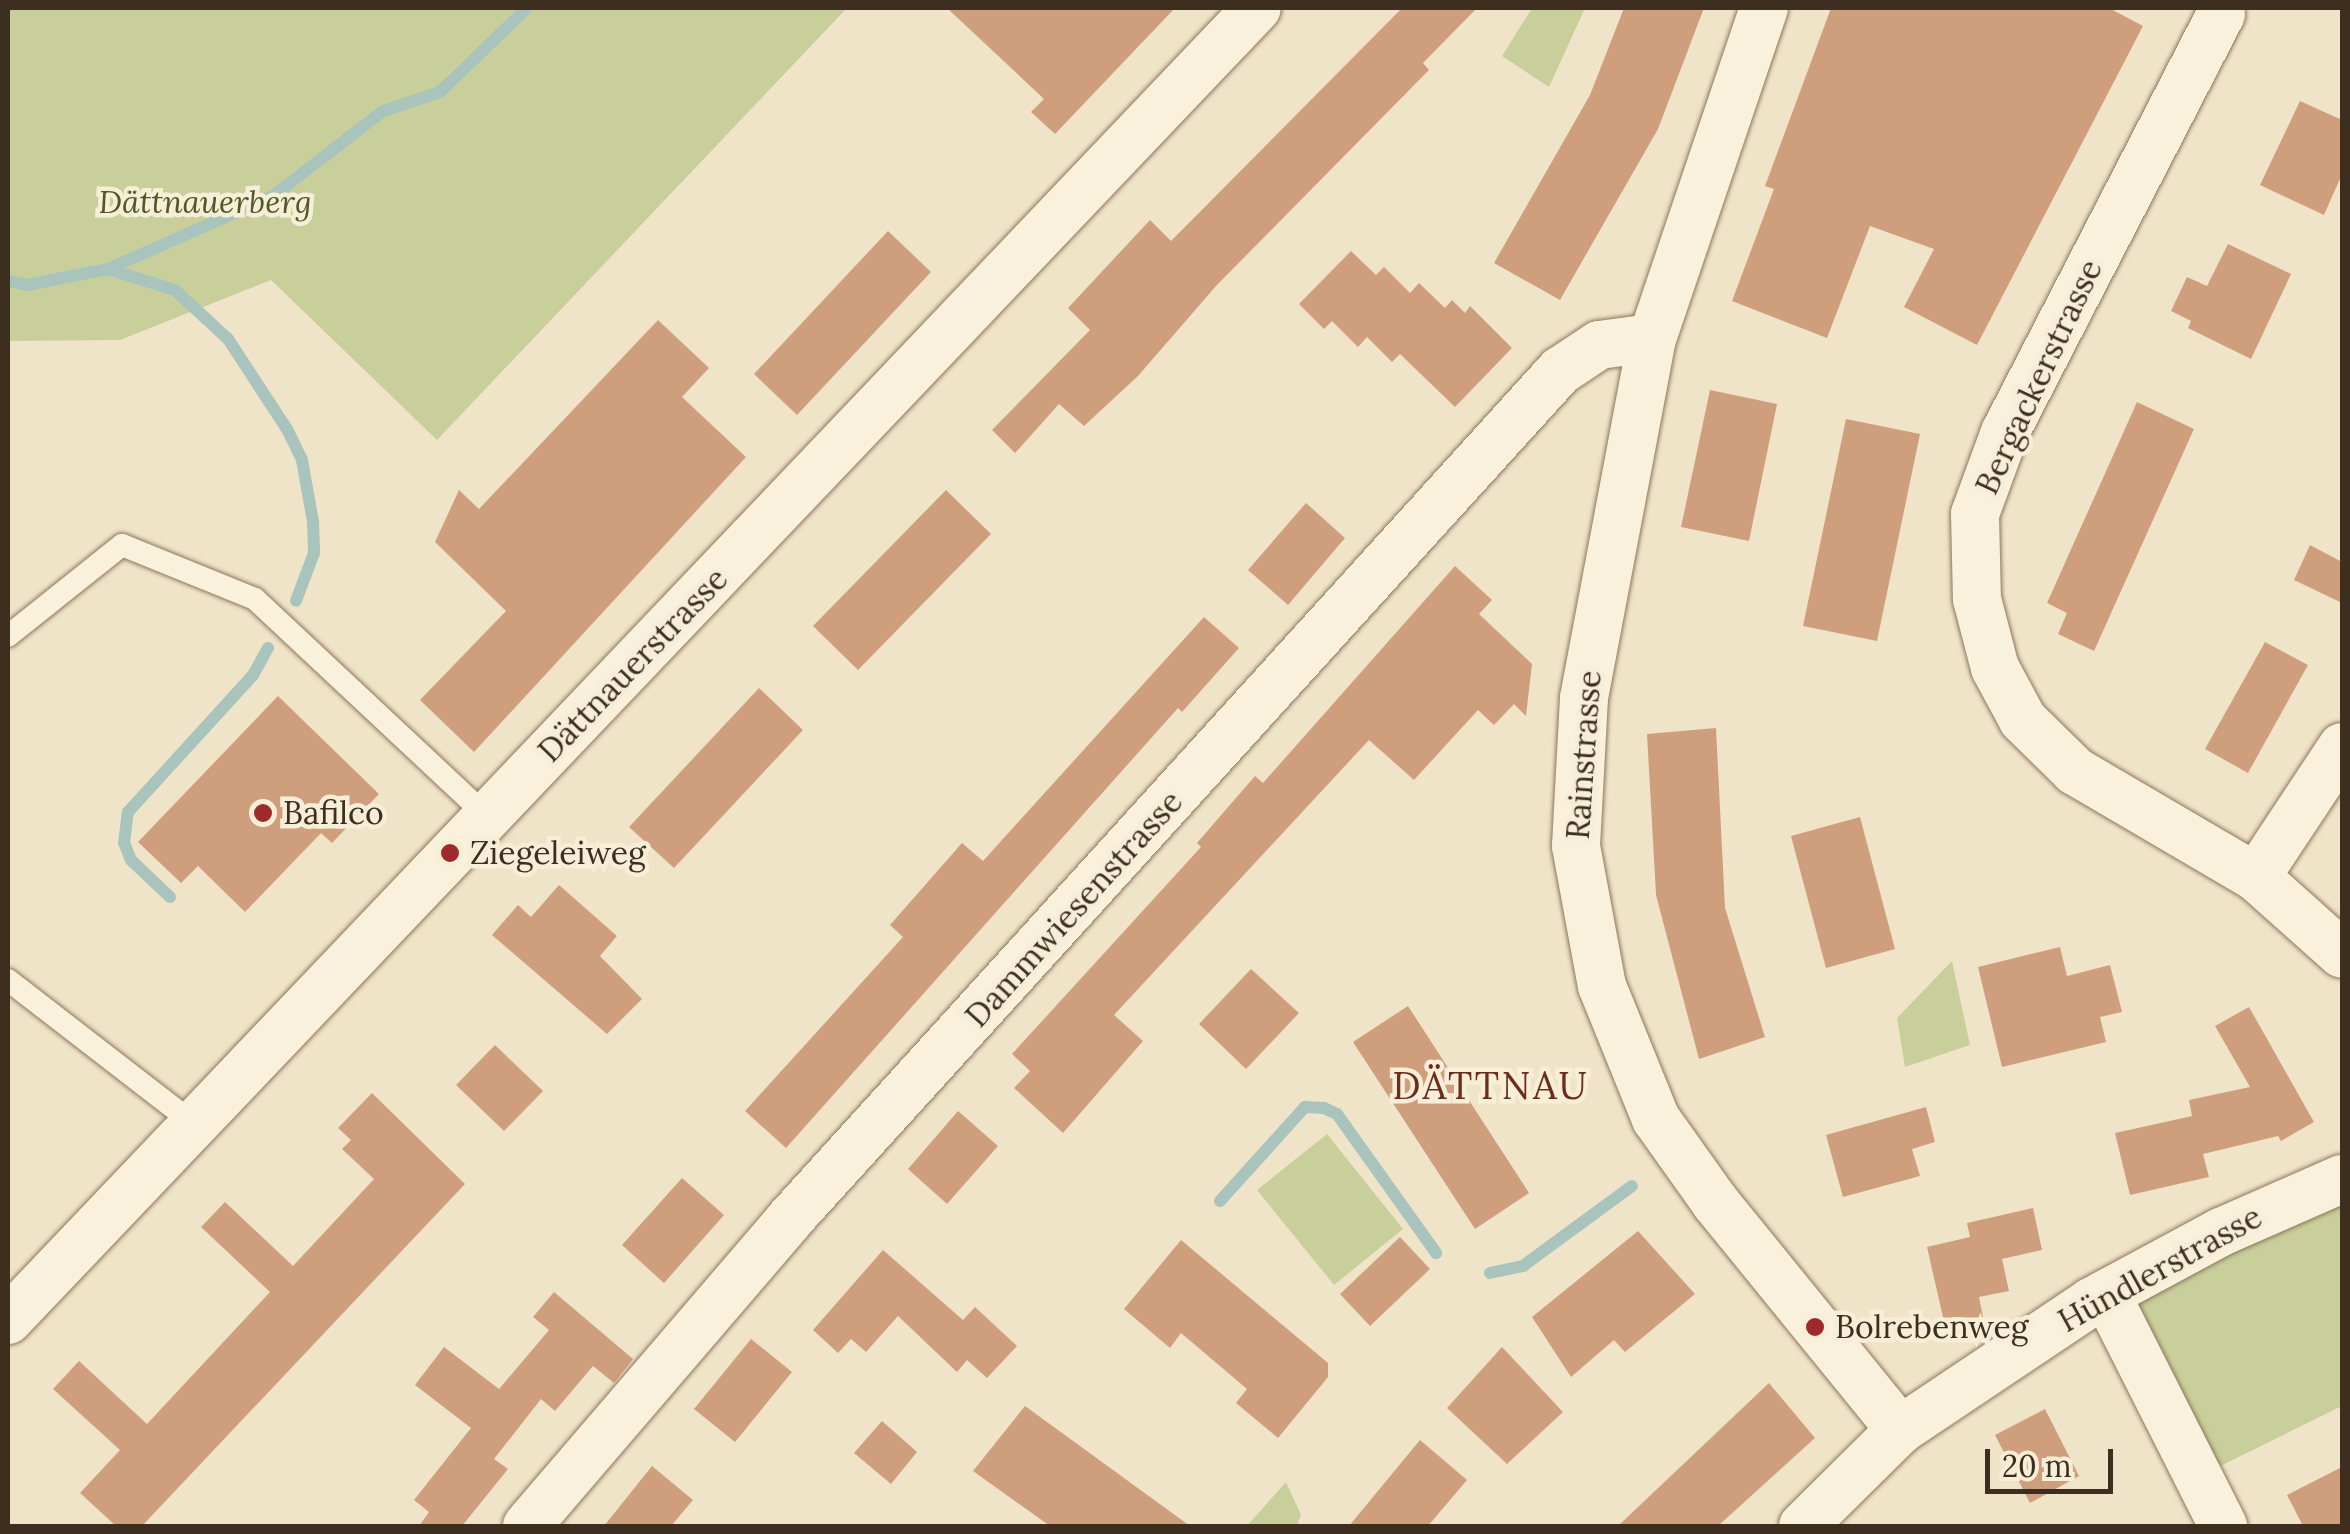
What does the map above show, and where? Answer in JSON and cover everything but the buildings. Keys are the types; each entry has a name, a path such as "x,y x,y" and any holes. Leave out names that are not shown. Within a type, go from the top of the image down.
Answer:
{"street":[{"name":"Dättnauerstrasse","path":"8,1320 1257,8"},
{"name":"Rainstrasse","path":"1764,8 1652,338 1611,533 1578,743 1576,846 1591,946 1614,1024 1656,1119 1715,1202 1900,1430"},
{"name":"Bergackerstrasse","path":"2221,14 2005,432 1975,514 1977,599 1995,668 2036,732 2075,771 2256,876 2342,954"},
{"name":"Dammwiesenstrasse","path":"527,1526 790,1220 1560,370 1600,344 1652,338"},
{"path":"2256,876 2342,747"},
{"name":"Hündlerstrasse","path":"1803,1526 1900,1430 2106,1294 2221,1232 2342,1179"},
{"path":"2106,1294 2223,1526"}],"lane":[{"path":"8,636 122,545 254,599 486,814"},
{"path":"8,980 193,1123"}],"green space":[{"name":"Dättnauerberg","path":"8,8 847,8 437,440 271,280 120,340 8,341"},
{"path":"1532,8 1585,8 1549,87 1502,56"},
{"path":"1952,961 1970,1045 1905,1067 1897,1018"},
{"path":"1327,1134 1403,1229 1334,1285 1257,1190"},
{"path":"2342,1179 2342,1406 2198,1477 2106,1294"},
{"path":"1286,1482 1301,1515 1297,1526 1247,1526"}],"waterway":[{"path":"8,281 27,285 108,269 273,196 383,111 440,92 527,8"},
{"path":"108,269 175,290 228,339 287,429 302,460 313,522 314,553 296,601"},
{"path":"170,897 131,860 124,843 128,812 253,675 268,648"},
{"path":"1220,1201 1305,1107 1324,1108 1337,1114 1436,1253"},
{"path":"1490,1273 1523,1266 1632,1186"}],"place":[{"name":"Bafilco","path":"263,813"},
{"name":"Ziegeleiweg","path":"450,853"},
{"name":"Bolrebenweg","path":"1815,1327"}],"district":[{"name":"DÄTTNAU","path":"1491,1086"}]}
